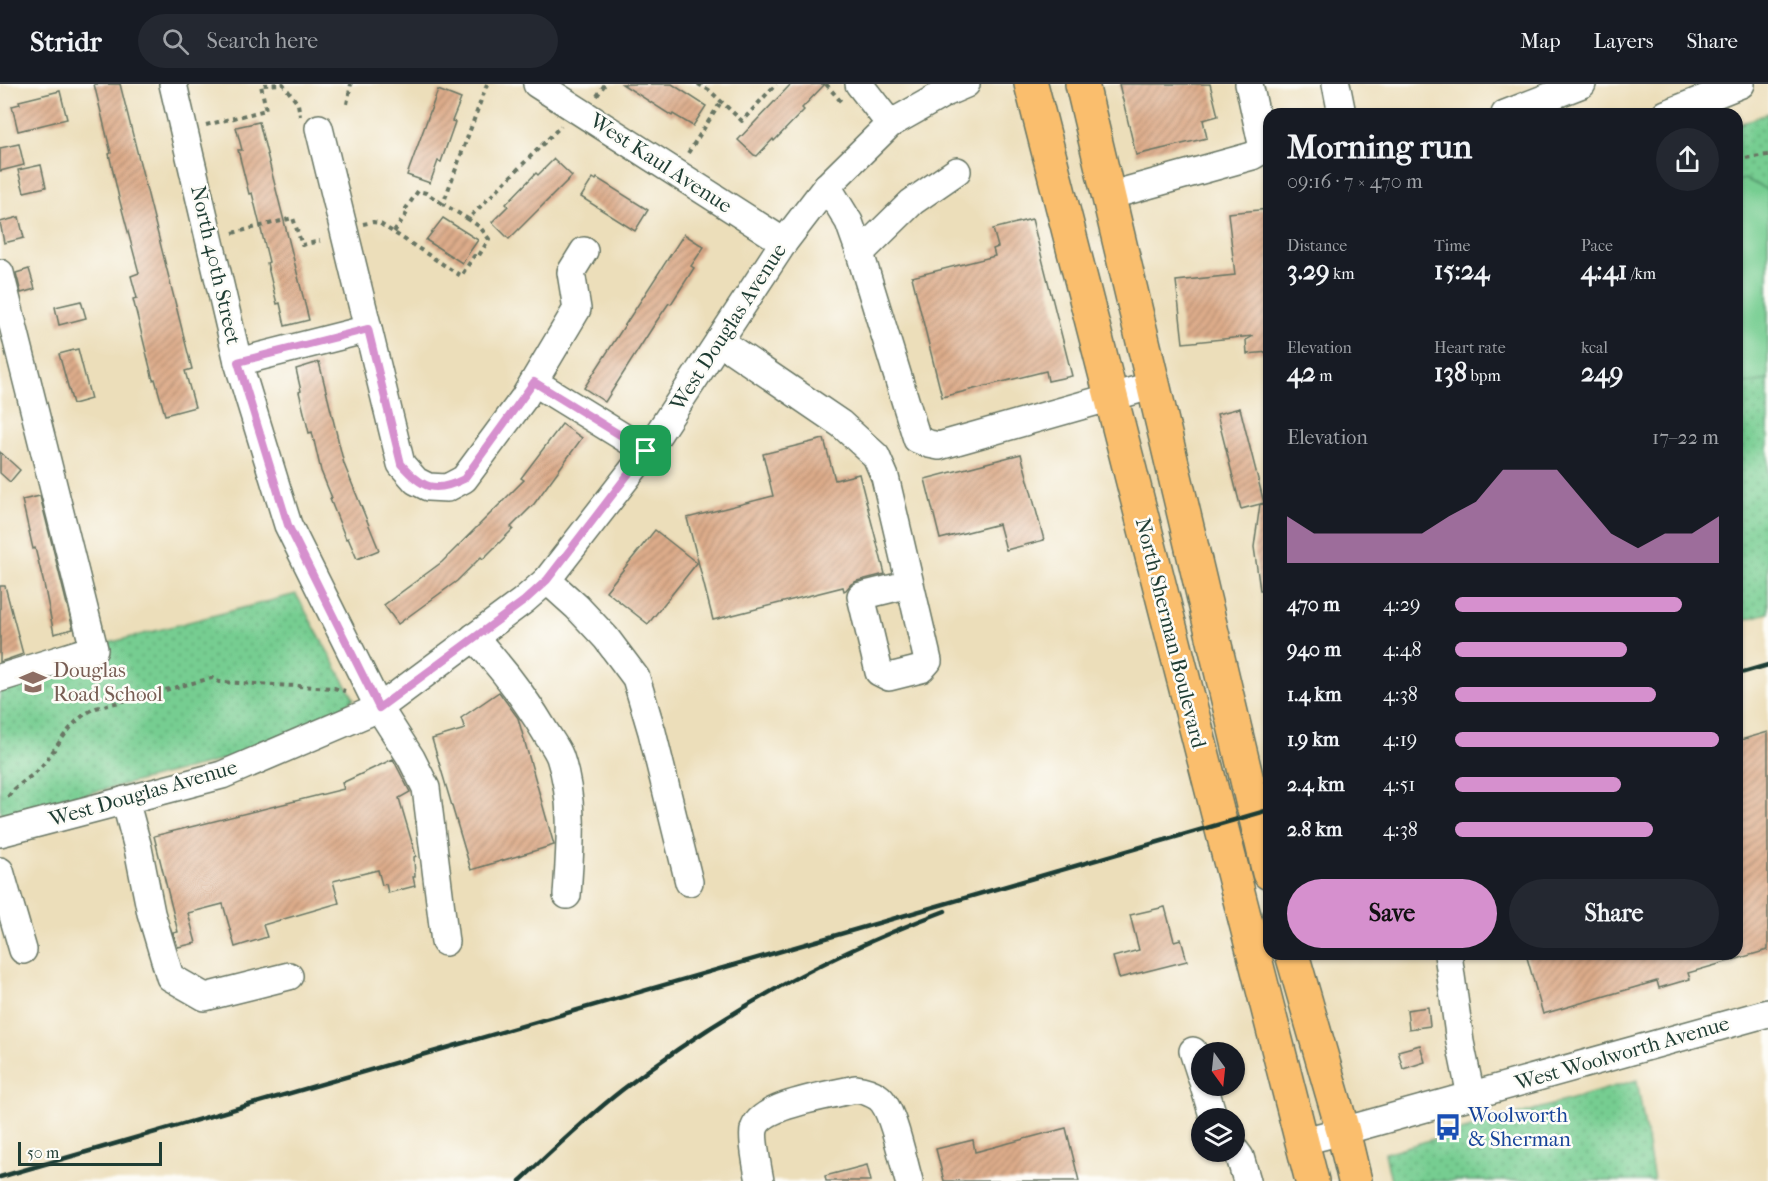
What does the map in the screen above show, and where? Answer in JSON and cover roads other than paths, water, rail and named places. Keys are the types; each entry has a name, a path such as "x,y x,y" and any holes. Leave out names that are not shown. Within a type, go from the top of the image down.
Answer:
{"main road":[{"name":"North Sherman Boulevard","path":"1031,84 1312,1181"},
{"name":"North Sherman Boulevard","path":"1082,84 1263,848"},
{"path":"1294,960 1355,1181"}],"street":[{"name":"North 40th Street","path":"173,84 238,362 288,525 379,708 411,758 426,788 446,942"},
{"name":"West Kaul Avenue","path":"537,84 784,242"},
{"path":"859,84 890,124"},
{"name":"West Douglas Avenue","path":"0,832 222,775 379,708 474,637 547,580 646,451 784,242 827,186 890,124 945,93 966,84"},
{"path":"1108,196 1259,152 1262,144 1249,84"},
{"path":"1526,108 1582,84"},
{"path":"1681,108 1741,84"},
{"path":"310,124 332,235 368,329 401,464 416,481 428,487 447,488 464,479 534,382 577,309 571,272 584,251"},
{"path":"860,252 912,202 957,171"},
{"path":"827,186 849,222 860,252 917,439 939,446 1154,385"},
{"path":"0,273 94,649 0,678"},
{"path":"238,362 368,329"},
{"path":"719,340 841,424 876,456 885,477 910,584"},
{"path":"534,382 646,451"},
{"path":"547,580 606,638 636,678 652,732 689,882"},
{"path":"474,637 504,671 560,756 570,804 567,895"},
{"path":"125,800 138,848 151,913 170,977 206,997 289,976"},
{"path":"0,871 23,950"},
{"path":"1449,960 1460,1042 1471,1096"},
{"name":"West Woolworth Avenue","path":"1303,1141 1768,1013"},
{"path":"760,1181 754,1130 759,1120 779,1108 855,1089 878,1097 887,1107 909,1181"},
{"path":"1241,1162 1247,1181"}],"railway":[{"path":"1743,672 1768,665"},
{"path":"0,1177 1263,812"},
{"path":"520,1181 609,1101 697,1036 777,988 818,967 945,911"}],"place":[{"name":"Douglas Road School","path":"33,682"},
{"name":"Woolworth & Sherman","path":"1448,1127"}]}
